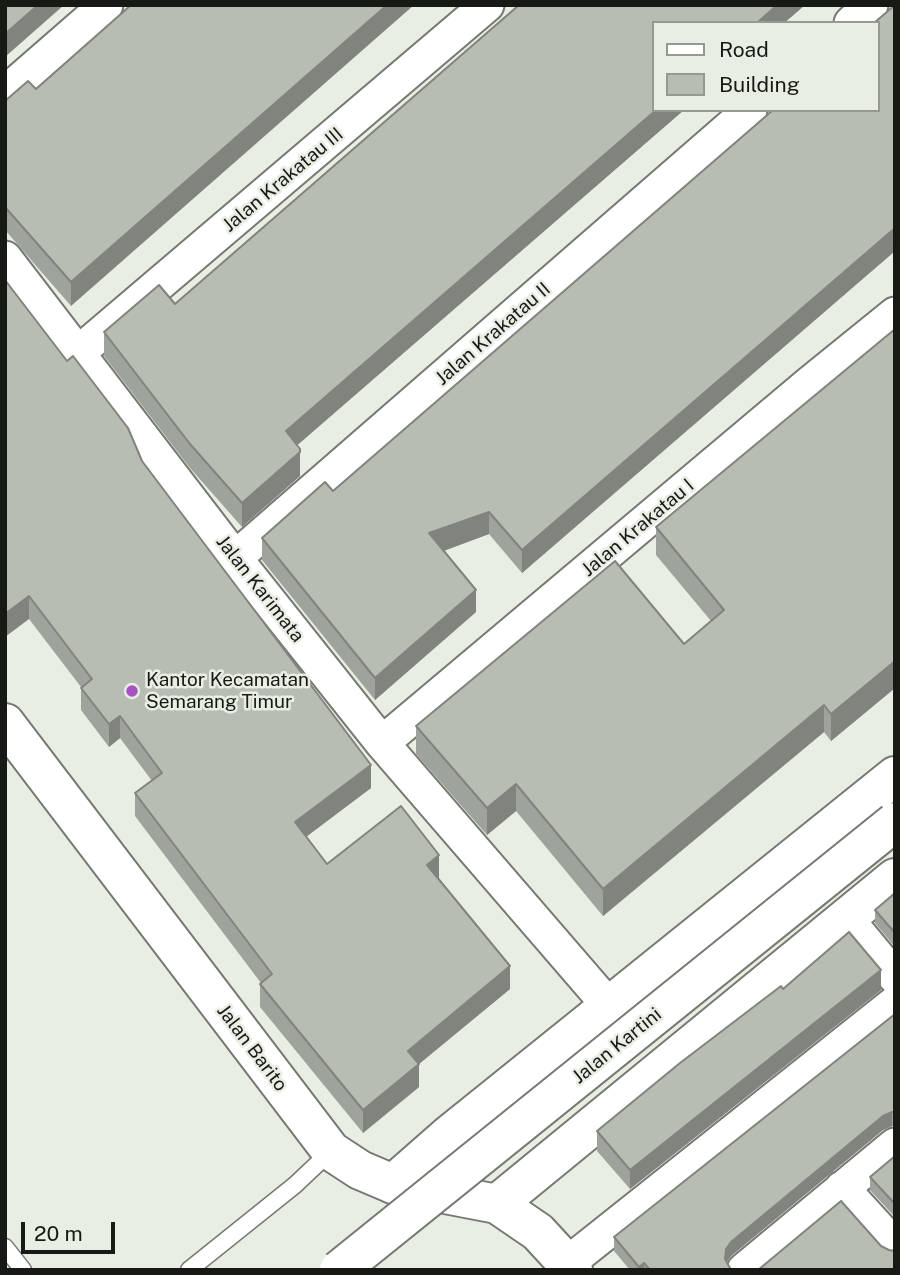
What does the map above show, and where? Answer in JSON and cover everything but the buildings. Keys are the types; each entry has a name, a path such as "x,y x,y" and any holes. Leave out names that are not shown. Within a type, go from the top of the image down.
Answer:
{"main road":[{"name":"Jalan Barito","path":"5,723 331,1151 360,1170 393,1184 498,1204 538,1232 571,1266"},
{"name":"Jalan Kartini","path":"393,1184 450,1134 895,776"},
{"name":"Jalan Kartini","path":"339,1270 895,822"},
{"path":"498,1204 895,878"}],"street":[{"path":"5,93 106,5"},
{"name":"Jalan Krakatau III","path":"78,353 487,5"},
{"path":"853,21 871,5"},
{"name":"Jalan Krakatau II","path":"235,558 748,112"},
{"name":"Jalan Karimata","path":"5,258 235,558 382,743 609,1006"},
{"name":"Jalan Krakatau I","path":"382,743 895,314"},
{"path":"847,919 895,976"},
{"path":"571,1266 895,1003"},
{"path":"744,1270 895,1145"},
{"path":"842,1188 895,1246"}],"lane":[{"path":"189,1270 295,1185 331,1151"},
{"path":"5,1247 23,1270"}],"place":[{"name":"Kantor Kecamatan Semarang Timur","path":"132,691"}]}
